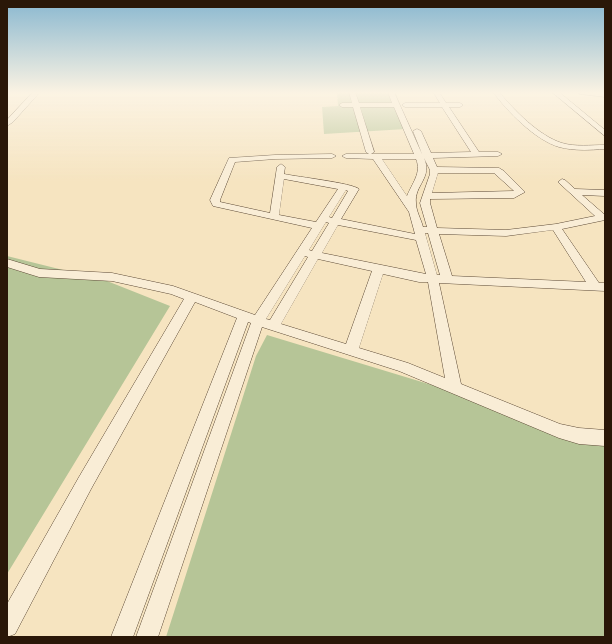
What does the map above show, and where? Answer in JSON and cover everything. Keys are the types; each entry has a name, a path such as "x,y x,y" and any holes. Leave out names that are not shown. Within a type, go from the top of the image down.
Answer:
{"street":[{"path":"362,122 373,155 413,212 433,280 454,387"},
{"path":"409,122 423,154 434,170 434,176 426,196 432,230 447,280"},
{"path":"455,122 475,152"},
{"path":"526,122 554,143 589,147 605,146"},
{"path":"592,122 605,133"},
{"path":"589,147 605,156"},
{"path":"346,153 373,155 497,152"},
{"path":"413,212 413,194 423,172 423,154"},
{"path":"332,156 275,157 232,160 215,200 216,204 274,217 320,222 336,221 420,234 432,230 506,233 556,227 604,218"},
{"path":"274,217 279,176 283,160 280,158"},
{"path":"413,194 426,196 514,195 520,192 496,170 434,170"},
{"path":"279,176 346,190"},
{"path":"562,182 604,218"},
{"path":"147,637 258,321 316,255 336,221 346,190"},
{"path":"122,637 216,384 258,321 320,222 346,190"},
{"path":"575,192 605,193"},
{"path":"556,227 600,287"},
{"path":"302,252 378,270 433,280 600,287"},
{"path":"7,263 46,274 96,275 124,278 192,296 258,321 403,367 559,431 579,436 605,438"},
{"path":"351,350 378,270"},
{"path":"7,626 85,483 192,296"},
{"path":"145,576 167,581"}],"green space":[{"path":"323,122 404,122 406,129 324,134"},
{"path":"7,256 107,281 170,306 7,574"},
{"path":"267,335 455,392 557,433 605,435 605,637 166,637 256,356"}]}
